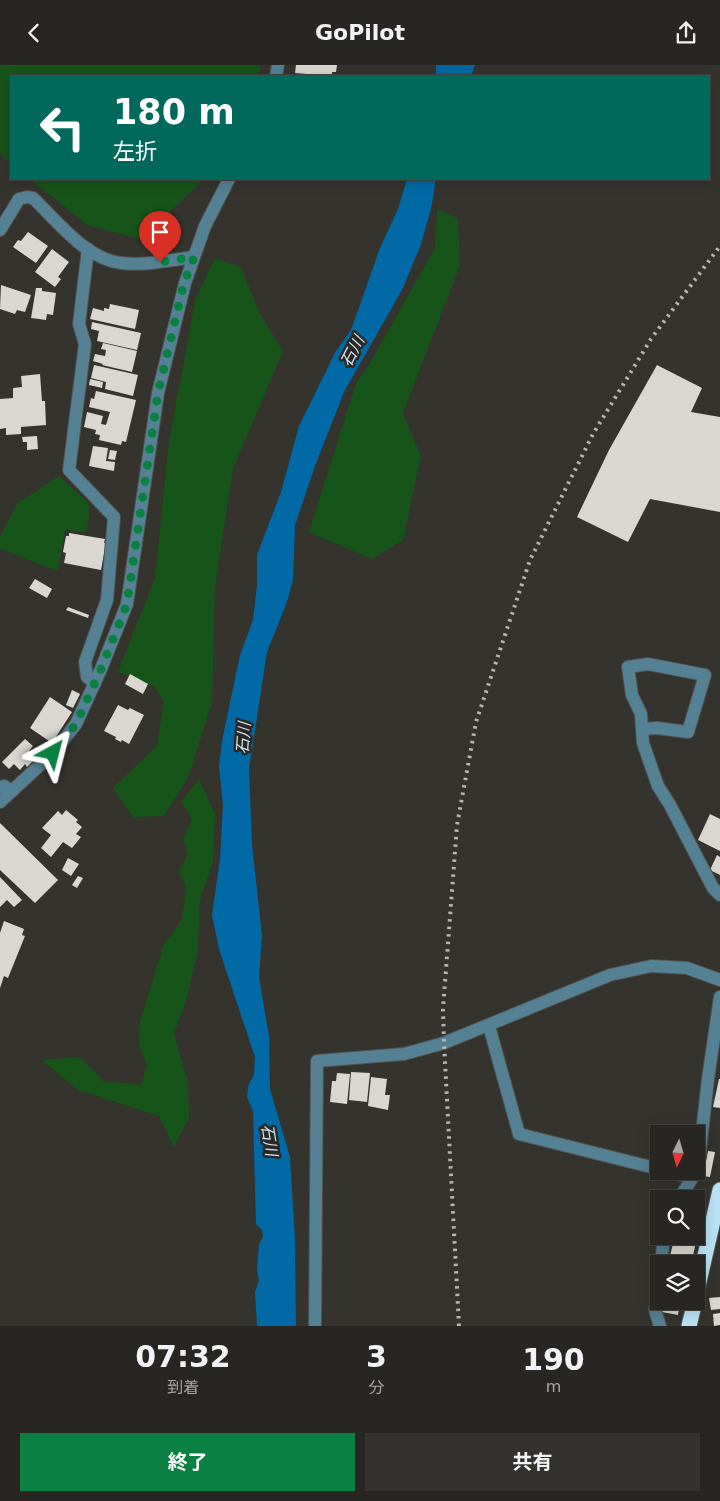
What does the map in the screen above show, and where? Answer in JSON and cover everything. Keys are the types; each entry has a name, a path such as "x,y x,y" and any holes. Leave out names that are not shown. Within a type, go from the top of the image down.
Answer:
{"highway":[{"path":"705,1256 720,1190"},
{"path":"689,1326 693,1310"}],"street":[{"path":"0,802 6,789 53,753 76,724 127,604 158,393 184,283 205,227 228,180"},
{"path":"0,229 19,199 27,197 33,199 63,229 93,253 120,263 143,264 194,257"},
{"path":"88,249 79,324 85,344 69,470 114,517 106,600 85,662 87,677 95,683"},
{"path":"643,729 658,728 688,732 705,675 648,664 628,667 632,695 641,714 644,743 658,786 670,805 713,888 720,895"},
{"path":"315,1326 316,1061 404,1054 444,1043 610,975 651,966 687,968 720,980"},
{"path":"703,1125 720,997"},
{"path":"489,1026 519,1134 650,1167"},
{"path":"655,1310 660,1326"}],"green space":[{"path":"0,65 261,65 258,75 10,75 10,162 0,152"},
{"path":"31,180 203,180 142,239 89,226"},
{"path":"437,209 458,218 460,266 403,413 421,456 403,540 372,559 309,532 356,383 370,363 435,248"},
{"path":"215,258 241,267 260,314 283,351 233,469 215,587 212,702 189,776 164,816 133,817 113,788 157,746 164,701 154,686 118,672 155,578 169,441 195,301"},
{"path":"59,476 90,505 87,532 65,530 58,571 0,549 0,537 17,504"},
{"path":"199,779 215,814 213,862 200,900 198,950 186,1001 174,1034 188,1082 189,1118 174,1147 159,1116 78,1090 42,1060 81,1057 103,1081 141,1085 147,1065 139,1044 140,1022 164,944 182,920 186,886 179,872 188,854 183,839 192,819 181,802"}],"water":[{"path":"436,65 475,65 471,75 436,75"},
{"name":"石川","path":"407,180 436,180 431,209 420,247 402,290 344,392 315,466 295,525 293,580 287,602 267,652 249,769 252,844 262,935 259,977 269,1036 270,1089 290,1157 295,1240 296,1326 257,1326 255,1292 259,1280 257,1270 259,1244 263,1237 262,1230 256,1224 253,1111 247,1097 248,1086 254,1075 255,1057 219,949 212,915 220,859 223,805 219,767 222,741 240,655 253,620 257,585 257,555 281,492 299,426 335,353 351,330 380,248 398,209"}],"building":[{"path":"296,65 337,65 336,72 332,72 332,75 295,73"},
{"path":"28,232 48,246 36,263 13,247"},
{"path":"52,249 69,262 58,277 61,279 55,287 35,272"},
{"path":"1,285 31,295 25,312 17,310 15,314 0,309"},
{"path":"36,288 56,293 53,315 47,314 46,320 31,318"},
{"path":"110,304 139,310 135,329 90,319 93,308 104,311 104,308 109,309"},
{"path":"92,322 141,333 137,350 97,341 99,331 91,329"},
{"path":"103,343 137,351 132,372 93,361 95,354 105,356 106,350 101,349"},
{"path":"94,365 138,375 133,396 105,389 106,382 91,378"},
{"path":"657,365 702,388 691,412 720,417 720,512 650,499 628,542 577,517 609,450"},
{"path":"40,374 42,401 45,401 46,425 21,427 21,434 6,435 6,428 0,429 0,399 13,398 13,388 22,387 21,376"},
{"path":"90,379 103,382 102,388 89,385"},
{"path":"96,391 136,400 126,442 122,441 121,445 99,440 100,435 95,434 96,430 84,427 87,412 103,416 101,424 106,425 110,412 89,407 91,398 94,399"},
{"path":"37,436 38,449 27,450 27,442 23,442 22,437"},
{"path":"93,446 108,448 106,461 115,462 114,471 89,466"},
{"path":"110,450 117,451 115,460 108,459"},
{"path":"69,533 105,539 104,543 106,543 101,570 64,563 66,553 63,552 66,536 69,536"},
{"path":"35,579 52,589 47,598 29,588"},
{"path":"68,607 89,615 88,618 66,610"},
{"path":"130,674 148,684 143,694 125,684"},
{"path":"72,690 80,694 73,708 66,705"},
{"path":"50,697 72,712 52,743 30,728"},
{"path":"118,705 128,710 130,708 144,715 129,744 115,739 116,737 104,731"},
{"path":"25,739 33,746 29,751 36,758 27,767 25,764 20,770 14,764 9,769 2,762"},
{"path":"66,810 78,820 76,822 82,827 76,834 81,837 72,848 63,842 51,857 41,848 51,835 42,828 58,811 62,815"},
{"path":"710,814 720,819 720,851 698,840"},
{"path":"0,823 58,880 35,903 0,870"},
{"path":"717,855 720,857 720,875 710,870"},
{"path":"68,858 79,864 71,876 62,870"},
{"path":"78,876 83,878 77,888 72,885"},
{"path":"0,877 22,900 14,907 7,900 0,907"},
{"path":"4,921 24,929 22,935 25,936 8,978 4,976 0,988 0,933"},
{"path":"351,1072 370,1073 367,1102 349,1100"},
{"path":"337,1073 350,1074 347,1104 330,1102 332,1081 336,1081"},
{"path":"371,1077 387,1079 385,1095 390,1095 388,1110 368,1106"},
{"path":"720,1079 720,1108 713,1107"},
{"path":"708,1151 715,1152 710,1177 705,1176"},
{"path":"673,1245 695,1245 693,1255 670,1255"},
{"path":"720,1297 720,1309 711,1310 709,1298"},
{"path":"662,1310 679,1310 678,1315 662,1312"},
{"path":"720,1313 720,1325 714,1326 713,1314"}],"railway":[{"path":"459,1326 443,1009 457,825 476,722 530,560 593,434 651,339 720,246"}],"route":[{"path":"53,753 76,724 127,604 158,393 184,283 194,257 160,262"}]}
